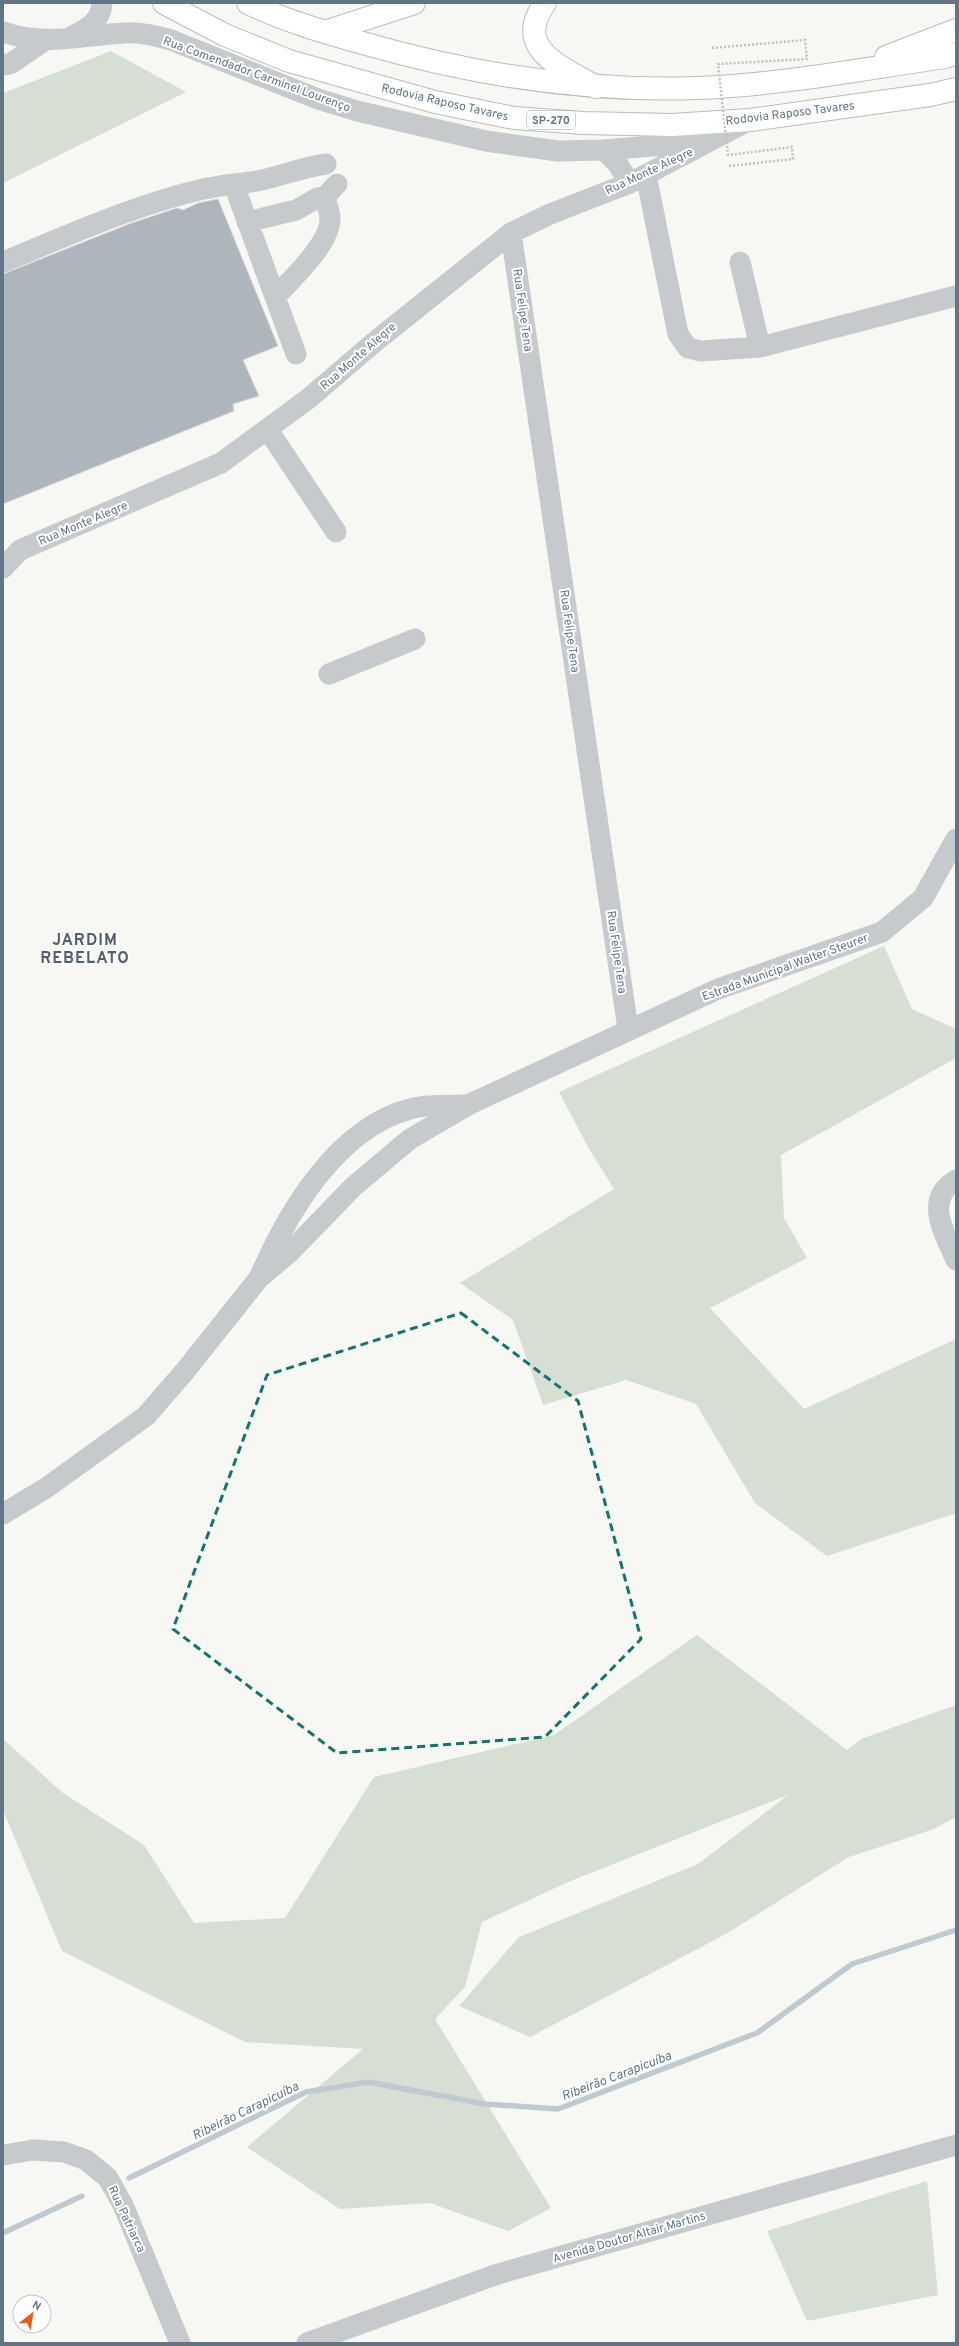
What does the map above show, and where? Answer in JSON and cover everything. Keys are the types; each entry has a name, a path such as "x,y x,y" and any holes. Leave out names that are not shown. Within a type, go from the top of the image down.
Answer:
{"main road":[{"name":"Rodovia Raposo Tavares","path":"164,3 224,35 289,61 435,102 514,118 583,123 672,125 750,120 930,95 956,89"},
{"path":"248,3 272,15 415,58 526,80 596,87 697,88 790,80 945,57 956,54"},
{"path":"325,32 414,3"},
{"path":"545,3 532,26 534,40 547,58 596,87"},
{"path":"848,71 956,30"}],"street":[{"path":"3,65 10,64 55,40 93,24 101,14 102,3"},
{"name":"Rua Comendador Carminel Lourenço","path":"3,32 16,36 55,40 126,33 149,35 171,40 318,99 357,111 486,141 558,151 604,150 712,141"},
{"name":"Rua Monte Alegre","path":"3,568 20,550 221,463 308,400 377,340 511,233 550,214 638,179 750,120"},
{"path":"604,150 617,163 638,179 678,334 688,348 701,351 760,347 956,296"},
{"path":"3,262 116,217 199,190 234,185 289,174 307,166 326,164"},
{"path":"234,185 296,354"},
{"path":"248,222 296,210 331,191 330,217 326,233 309,260 275,297"},
{"name":"Rua Felipe Tena","path":"511,233 628,1029"},
{"path":"740,262 760,347"},
{"path":"268,430 336,532"},
{"path":"329,674 415,639"},
{"name":"Estrada Municipal Walter Steurer","path":"6,1505 46,1488 146,1416 185,1371 259,1278 290,1252 353,1187 410,1139 470,1104 628,1029 718,989 882,932 909,912 923,898 956,839"},
{"name":"Estrada Municipal Walter Steurer","path":"259,1278 282,1229 303,1195 332,1159 352,1140 381,1122 410,1109 470,1104"},
{"path":"956,1180 940,1197 937,1215 956,1260"},
{"name":"Avenida Doutor Altair Martins","path":"307,2343 498,2274 956,2145"},
{"name":"Rua Patriarca","path":"3,2155 33,2150 64,2152 86,2160 108,2178 123,2205 180,2343"}],"path":[{"path":"712,48 805,40 807,59 718,64 728,155 792,146 793,159 729,166"}],"highlighted area":[{"path":"461,1313 578,1401 641,1639 545,1737 337,1753 173,1629 267,1375"}],"shaded area":[{"path":"111,51 186,92 3,183 3,93"},
{"path":"884,946 912,1009 956,1029 956,1058 781,1155 784,1218 807,1258 710,1308 804,1409 956,1339 956,1513 827,1556 755,1503 696,1404 626,1380 543,1405 513,1320 460,1283 614,1189 588,1147 559,1092"},
{"path":"697,1635 847,1750 861,1739 956,1705 956,1817 934,1829 849,1857 726,1934 530,2037 459,2006 519,1937 698,1864 788,1795 568,1882 482,1922 465,1987 435,2019 551,2208 508,2231 430,2203 340,2209 247,2147 363,2049 245,2042 62,1951 3,1810 3,1739 63,1793 144,1845 194,1923 285,1918 374,1777 554,1735"},
{"path":"927,2181 938,2295 807,2321 767,2231"}],"building":[{"path":"218,199 278,346 243,360 259,396 233,404 234,411 3,504 3,274 129,224 177,208 183,210 198,203"}],"waterway":[{"name":"Ribeirão Carapicuíba","path":"129,2178 306,2092 368,2082 485,2104 558,2109 757,2033 852,1964 956,1930"},
{"name":"Ribeirão Carapicuíba","path":"3,2233 82,2196"}],"district":[{"name":"JARDIM REBELATO","path":"85,948"}]}
